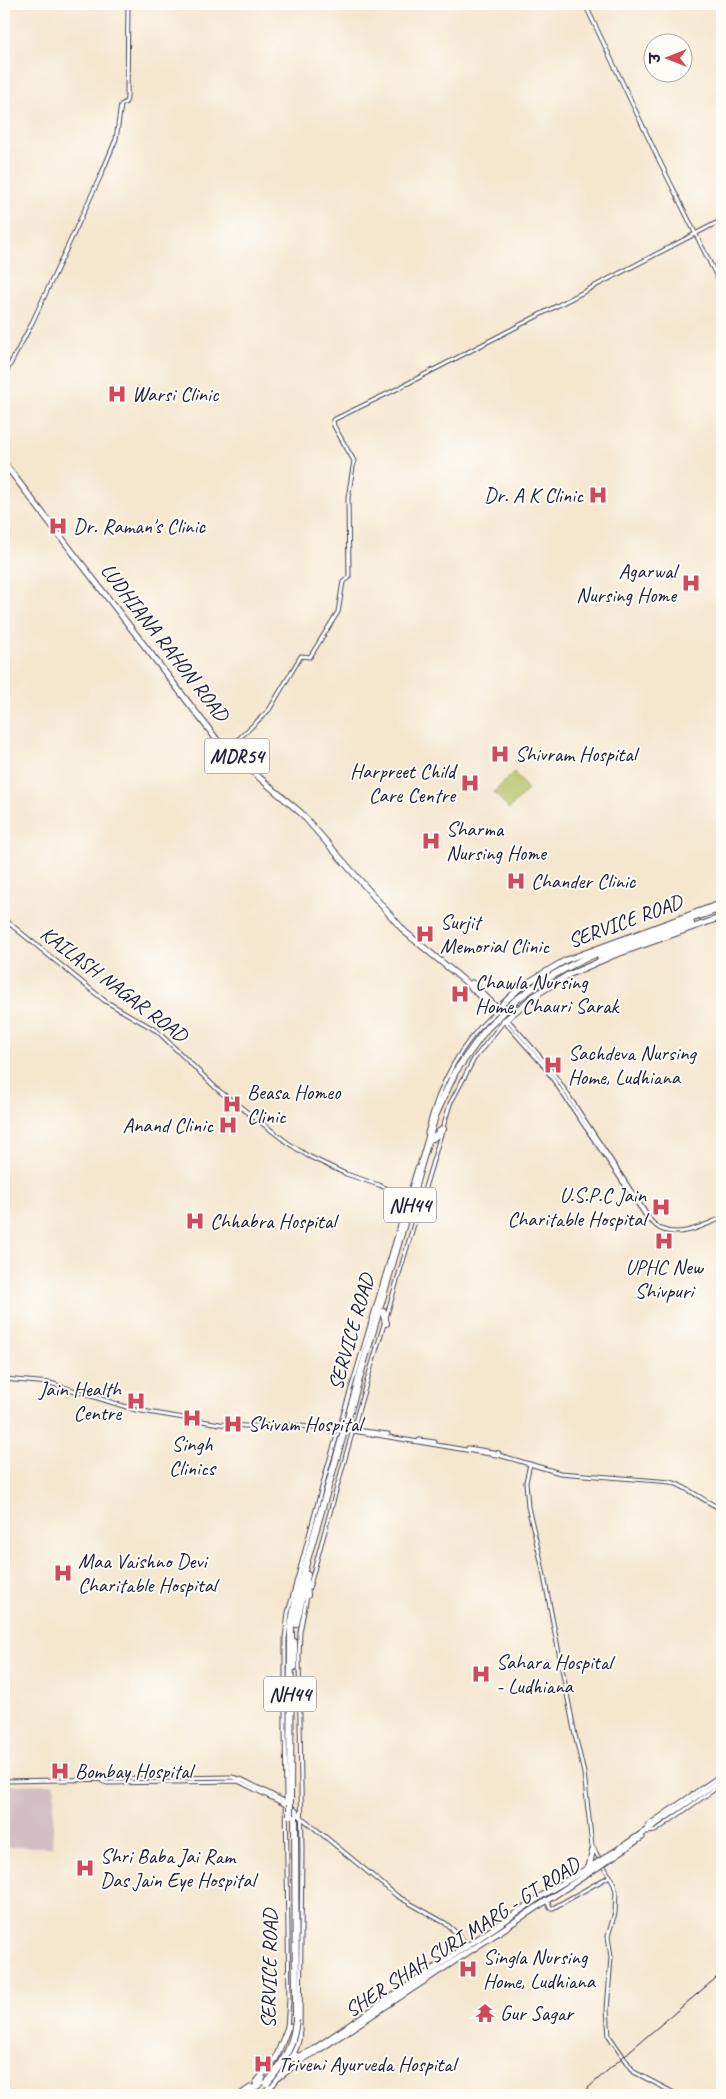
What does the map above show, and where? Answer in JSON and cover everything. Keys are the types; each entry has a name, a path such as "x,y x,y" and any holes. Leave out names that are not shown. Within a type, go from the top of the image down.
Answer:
{"highway":[{"name":"NH44","path":"361,1380 388,1274 431,1137 446,1098 469,1058 489,1029 542,980 563,968 626,940 722,908"},
{"name":"NH44","path":"516,1002 553,978 582,963 688,927 722,913"},
{"path":"431,1137 443,1129"},
{"name":"NH44","path":"254,2095 266,2082 284,2052 294,2019 297,1816 289,1803 291,1627 297,1595 382,1312 431,1137"},
{"path":"382,1312 386,1323"},
{"name":"NH44","path":"289,1803 294,1640 305,1593 306,1577 328,1494"},
{"name":"NH44","path":"246,2095 266,2082"}],"main road":[{"name":"LUDHIANA RAHON ROAD","path":"6,464 203,722 228,749 310,819 406,930 471,981 505,1020"},
{"name":"SERVICE ROAD","path":"496,1010 516,991 554,966 722,903"},
{"name":"SERVICE ROAD","path":"505,1020 534,996 568,975 688,927 722,917"},
{"name":"SHER SHAH SURI MARG - GT ROAD","path":"292,2056 300,2056 308,2052 468,1948 547,1900 596,1865 722,1782"},
{"path":"589,1867 594,1849"},
{"name":"SHER SHAH SURI MARG - GT ROAD","path":"280,2076 360,2024 549,1891 589,1867 596,1865"},
{"path":"287,2029 290,2026 298,2027 299,2034"},
{"name":"SERVICE ROAD","path":"240,2095 262,2078 270,2067 280,2052 287,2029"},
{"name":"SERVICE ROAD","path":"261,2095 280,2076 292,2056 299,2034"},
{"path":"295,2047 308,2052"},
{"path":"292,2056 302,2060"}],"street":[{"path":"4,376 40,308 114,144 121,105 126,102 127,98 128,4"},
{"path":"585,4 722,287"},
{"path":"228,749 269,710 302,655 310,657 338,612 343,582 349,578 348,492 354,461 334,426 333,420 393,391 722,220"},
{"name":"KAILASH NAGAR ROAD","path":"4,919 105,1001 157,1031 218,1090 288,1143 316,1160 346,1174 379,1185 407,1198"},
{"name":"SERVICE ROAD","path":"299,2034 294,2019 285,1647 287,1619 295,1584 339,1431 388,1274 407,1198 430,1122 444,1082 470,1039 496,1010"},
{"path":"505,1020 543,1060 652,1221 662,1229 677,1232 690,1230 722,1218"},
{"name":"SERVICE ROAD","path":"287,2029 294,2019 299,1644 305,1593 450,1104 464,1075 484,1045 505,1020"},
{"path":"4,1379 50,1383 136,1410 220,1424 246,1426 294,1425 339,1431 353,1430 487,1453 560,1473 671,1482 688,1488 708,1503 722,1510"},
{"path":"530,1464 526,1482 528,1507 584,1773 594,1849 615,1885 617,1898 615,1913 608,1936 611,1957 607,2010 610,2038 634,2072 678,2095"},
{"path":"649,1830 649,1824 722,1774"},
{"path":"4,1781 102,1781 133,1778 232,1777 289,1803"},
{"path":"297,1816 314,1826 397,1896 445,1923 461,1937 468,1948"},
{"path":"547,1900 550,1908 553,1908 610,1876"}],"shaded area":[{"path":"55,1784 52,1847 4,1847 4,1785"}],"green space":[{"path":"514,772 528,790 509,809 494,792"}],"railway":[{"path":"580,2095 722,1973"}],"place":[{"name":"Warsi Clinic","path":"117,394"},
{"name":"Dr. A K Clinic","path":"598,495"},
{"name":"Dr. Raman's Clinic","path":"58,526"},
{"name":"Agarwal Nursing Home","path":"691,583"},
{"name":"Shivram Hospital","path":"500,754"},
{"name":"Harpreet Child Care Centre","path":"470,783"},
{"name":"Sharma Nursing Home","path":"431,841"},
{"name":"Chander Clinic","path":"516,881"},
{"name":"Surjit Memorial Clinic","path":"425,934"},
{"name":"Chawla Nursing Home, Chauri Sarak","path":"460,994"},
{"name":"Sachdeva Nursing Home, Ludhiana","path":"553,1065"},
{"name":"Beasa Homeo Clinic","path":"232,1104"},
{"name":"Anand Clinic","path":"228,1125"},
{"name":"U.S.P.C Jain Charitable Hospital","path":"661,1207"},
{"name":"Chhabra Hospital","path":"195,1221"},
{"name":"UPHC New Shivpuri","path":"664,1241"},
{"name":"Jain Health Centre","path":"136,1401"},
{"name":"Singh Clinics","path":"192,1418"},
{"name":"Shivam Hospital","path":"233,1424"},
{"name":"Maa Vaishno Devi Charitable Hospital","path":"63,1573"},
{"name":"Sahara Hospital - Ludhiana","path":"481,1674"},
{"name":"Bombay Hospital","path":"60,1771"},
{"name":"Shri Baba Jai Ram Das Jain Eye Hospital","path":"85,1868"},
{"name":"Singla Nursing Home, Ludhiana","path":"468,1969"},
{"name":"Gur Sagar","path":"485,2013"},
{"name":"Triveni Ayurveda Hospital","path":"263,2064"}]}
